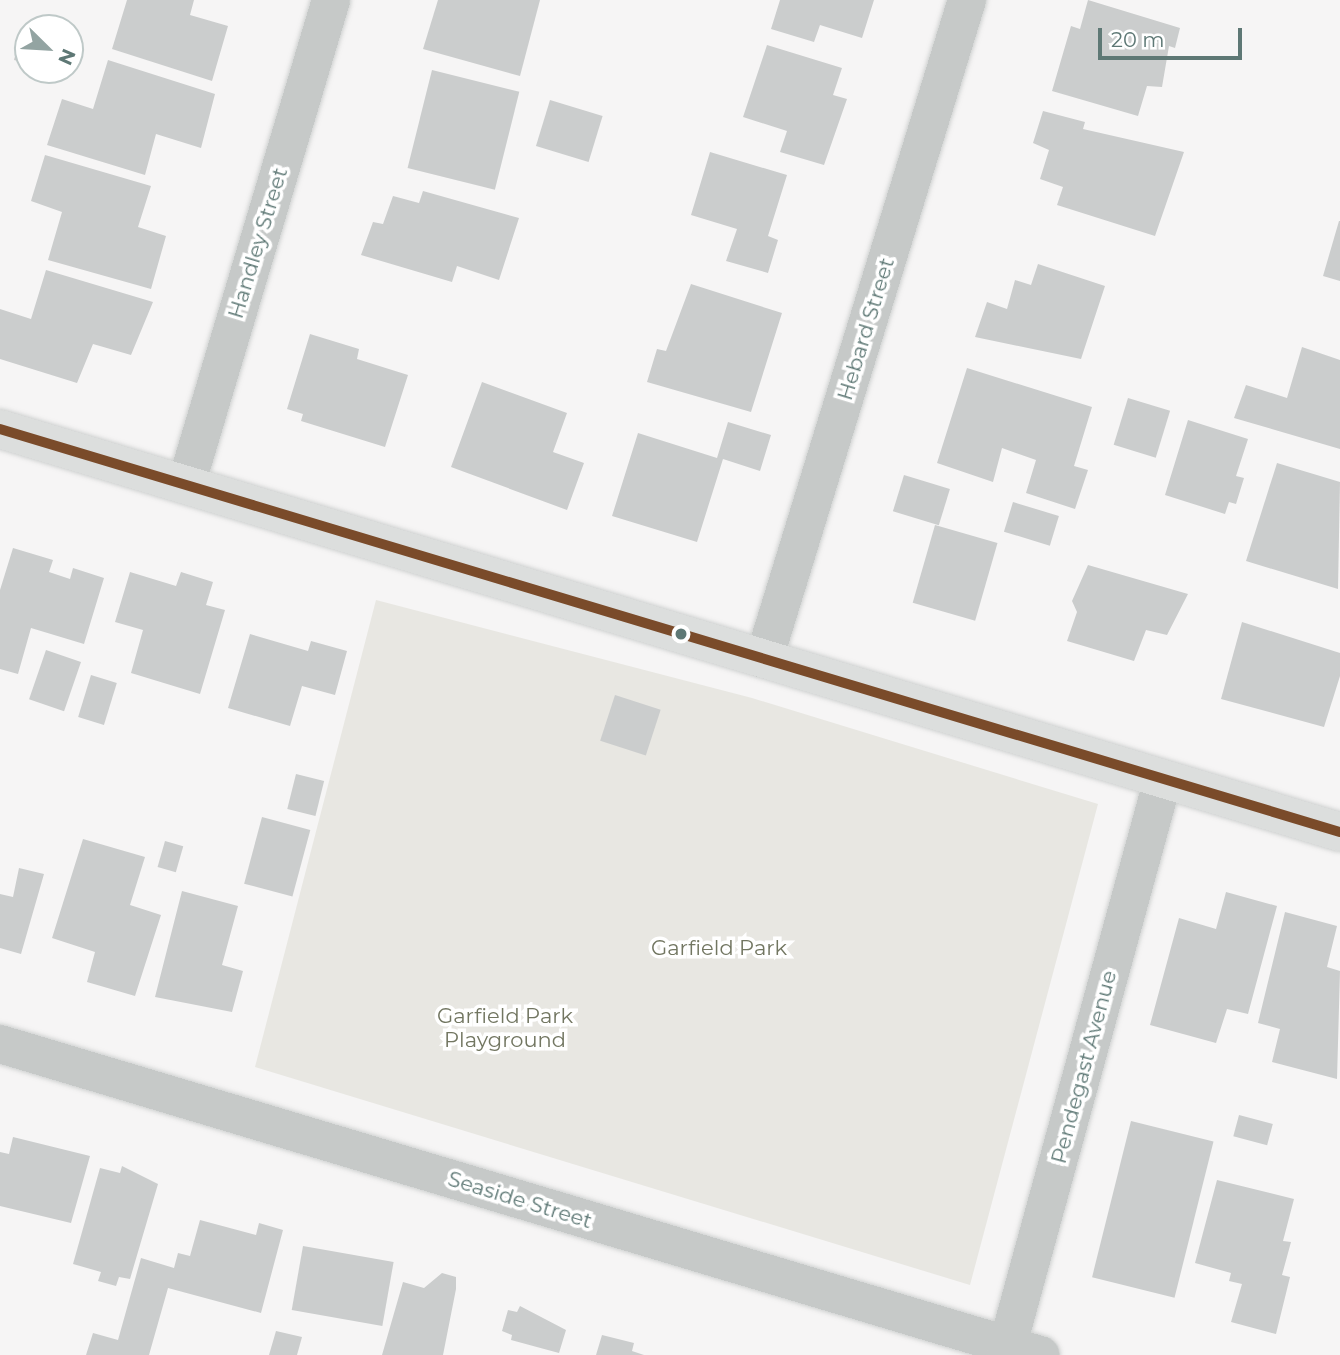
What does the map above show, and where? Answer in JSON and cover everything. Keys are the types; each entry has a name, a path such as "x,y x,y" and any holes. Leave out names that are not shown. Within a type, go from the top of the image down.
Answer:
{"street":[{"name":"Handley Street","path":"186,485 331,0"},
{"name":"Hebard Street","path":"764,659 967,0"},
{"path":"0,429 1340,832"},
{"name":"Pendegast Avenue","path":"1018,1352 1163,779"},
{"name":"Seaside Street","path":"0,1044 1018,1352"}],"green space":[{"name":"Garfield Park","path":"376,600 752,698 1098,804 970,1285 255,1067"}],"building":[{"path":"127,0 194,0 190,15 228,26 212,81 112,49"},
{"path":"438,0 540,0 520,76 423,49"},
{"path":"780,0 874,0 862,38 820,25 814,42 771,29"},
{"path":"1088,0 1180,28 1175,48 1169,46 1162,87 1147,86 1138,116 1052,91 1071,26 1080,29"},
{"path":"767,45 842,68 833,95 847,99 824,165 780,152 787,131 743,117"},
{"path":"108,60 215,94 201,148 156,134 145,175 47,145 62,99 93,109"},
{"path":"432,70 519,92 495,190 408,168"},
{"path":"550,100 603,116 589,162 536,146"},
{"path":"1043,111 1085,122 1083,129 1184,152 1155,236 1057,205 1063,187 1040,179 1049,150 1033,143"},
{"path":"710,152 787,175 768,236 778,240 768,273 726,261 737,229 691,215"},
{"path":"45,155 151,186 138,227 166,236 151,289 48,260 62,212 31,201"},
{"path":"423,191 519,218 499,280 457,266 452,282 361,255 373,222 383,224 393,196 419,203"},
{"path":"1340,221 1340,281 1323,276"},
{"path":"1038,264 1105,286 1081,359 975,337 987,302 1007,309 1015,280 1031,285"},
{"path":"46,270 153,302 131,355 93,344 77,383 0,359 0,309 31,319"},
{"path":"691,284 782,313 751,412 647,382 657,349 666,351"},
{"path":"310,334 359,349 357,359 408,375 385,447 301,421 303,414 287,409"},
{"path":"1302,347 1340,360 1340,449 1234,418 1246,385 1287,398"},
{"path":"967,368 1092,407 1074,466 1088,470 1075,509 1026,493 1036,460 1002,448 993,482 937,463"},
{"path":"482,382 567,413 553,452 584,463 567,510 451,467"},
{"path":"1128,398 1170,411 1156,458 1114,445"},
{"path":"1188,420 1248,439 1236,476 1244,478 1236,504 1229,502 1225,514 1165,495"},
{"path":"728,422 771,435 760,471 723,459 697,542 612,516 638,433 717,458"},
{"path":"1277,463 1340,482 1338,589 1246,561"},
{"path":"904,475 950,489 939,525 893,511"},
{"path":"1013,502 1059,516 1050,546 1004,532"},
{"path":"935,525 997,543 975,621 913,603"},
{"path":"13,548 53,560 49,572 70,579 73,568 104,578 84,644 31,628 18,674 0,669 0,590"},
{"path":"1088,565 1188,594 1167,635 1146,630 1134,661 1067,641 1077,612 1072,601"},
{"path":"130,572 176,586 181,572 213,582 206,605 225,610 200,694 131,673 143,630 115,622"},
{"path":"1242,622 1340,653 1340,676 1324,727 1221,699"},
{"path":"250,634 308,651 311,641 347,651 335,695 302,686 290,726 228,708"},
{"path":"46,650 81,662 64,711 29,699"},
{"path":"91,675 117,683 104,725 78,717"},
{"path":"615,695 661,710 646,755 600,741"},
{"path":"296,774 324,781 315,816 287,809"},
{"path":"262,817 310,830 292,897 244,884"},
{"path":"83,839 145,857 130,905 161,915 135,996 87,982 95,952 52,938"},
{"path":"165,841 183,846 176,872 158,867"},
{"path":"19,868 44,874 21,954 0,948 0,894 13,897"},
{"path":"182,891 238,906 222,965 243,971 232,1012 155,997"},
{"path":"1226,892 1277,906 1248,1014 1227,1009 1216,1043 1150,1025 1179,918 1216,929"},
{"path":"1285,912 1337,926 1327,967 1340,971 1337,1079 1272,1062 1280,1029 1258,1023"},
{"path":"1239,1115 1273,1124 1267,1145 1233,1136"},
{"path":"1131,1121 1213,1142 1175,1298 1092,1277"},
{"path":"13,1137 90,1156 71,1223 0,1206 0,1152 9,1154"},
{"path":"122,1166 158,1184 130,1279 119,1277 116,1286 98,1281 101,1272 73,1264 100,1168 120,1173"},
{"path":"1217,1180 1294,1199 1283,1241 1291,1242 1282,1275 1290,1277 1276,1334 1231,1322 1242,1284 1229,1281 1231,1273 1195,1263"},
{"path":"200,1220 256,1235 259,1223 283,1230 261,1313 168,1288 149,1355 86,1355 93,1333 118,1340 141,1258 174,1268 178,1253 190,1256"},
{"path":"303,1246 394,1262 382,1326 292,1310"},
{"path":"442,1273 456,1277 443,1355 382,1355 403,1282 424,1288"},
{"path":"520,1306 566,1330 559,1353 511,1340 512,1335 502,1331 508,1310 517,1312"},
{"path":"276,1331 302,1337 297,1355 269,1355"},
{"path":"602,1335 634,1343 632,1351 644,1355 596,1355"}],"transit line":[{"name":"20","path":"0,429 1340,832"}],"park label":[{"name":"Garfield Park Playground","path":"505,1028"}]}
